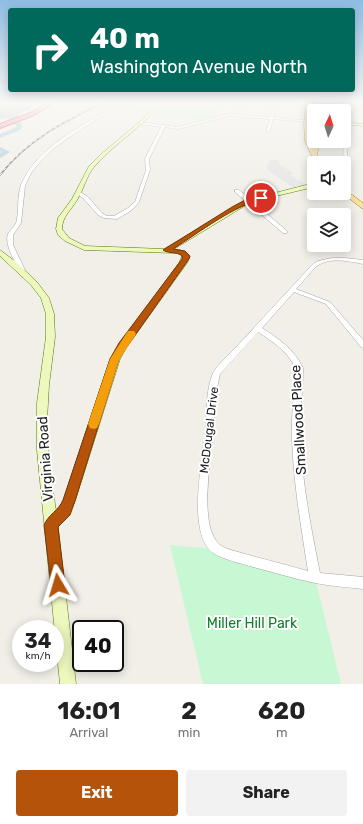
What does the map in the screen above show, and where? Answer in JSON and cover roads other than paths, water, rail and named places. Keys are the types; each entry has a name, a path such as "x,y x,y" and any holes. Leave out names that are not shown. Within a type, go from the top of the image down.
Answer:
{"main road":[{"path":"310,148 316,156"},
{"path":"315,153 316,148"},
{"path":"351,197 363,207"}],"street":[{"path":"22,270 10,245 10,235 19,224 20,201 23,186 33,168 50,149 71,135"},
{"path":"51,525 65,510 69,501 115,359 122,346 186,259 186,256 182,252 167,250 89,249 70,243 59,230 59,224 78,193 88,170 115,143 126,135"},
{"path":"78,193 85,197 100,214 106,217 115,218 130,209 136,202 148,170 148,159 159,135"},
{"path":"167,250 249,201 307,187"},
{"path":"237,191 285,232"},
{"name":"Virginia Road","path":"0,252 22,270 41,293 48,304 50,316 51,334 42,410 42,439 46,493 51,525 68,684"},
{"name":"McDougal Drive","path":"315,578 237,557 214,547 207,533 202,507 213,384 217,373 315,265 321,262 345,259 363,262"},
{"path":"292,290 328,303 363,345"},
{"name":"Smallwood Place","path":"258,328 289,351 297,361 299,368 296,437 304,516 315,578"},
{"path":"315,578 363,583"}],"waterway":[{"path":"0,149 7,152 0,156"}],"railway":[{"path":"0,175 22,152 44,135"}],"park label":[{"name":"Miller Hill Park","path":"252,623"}]}
